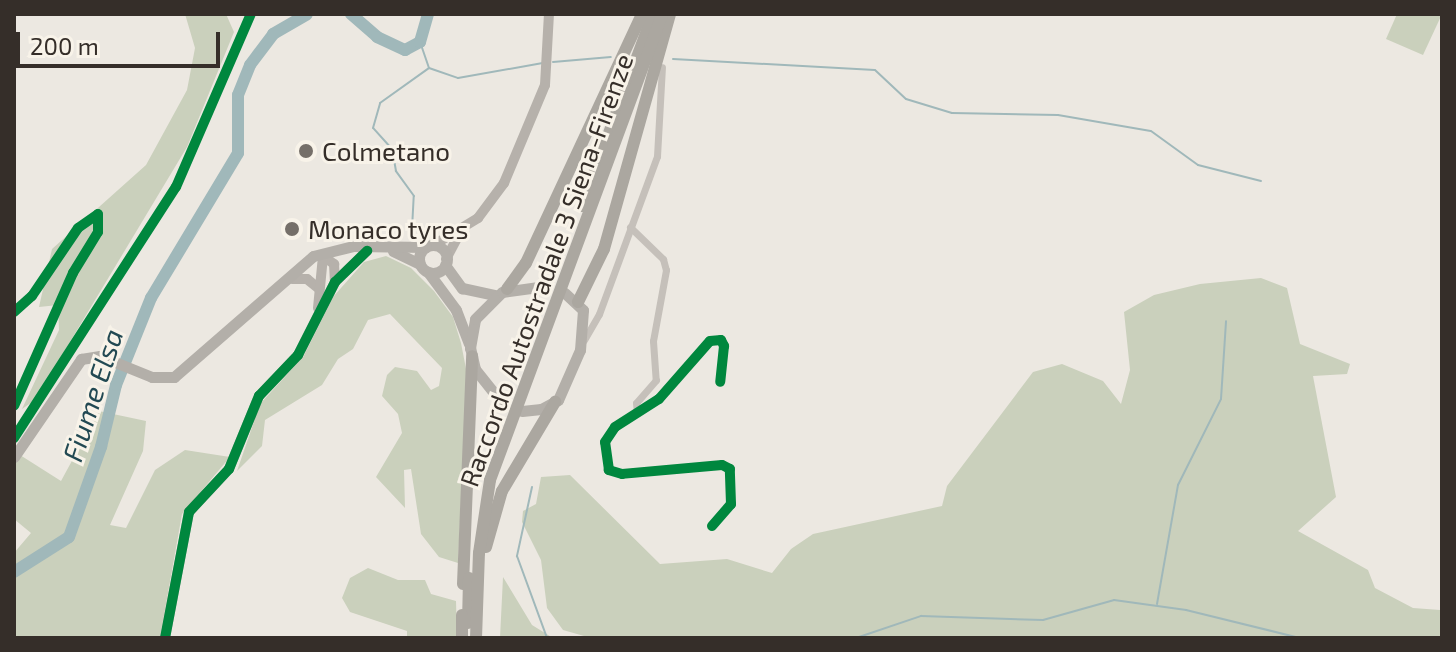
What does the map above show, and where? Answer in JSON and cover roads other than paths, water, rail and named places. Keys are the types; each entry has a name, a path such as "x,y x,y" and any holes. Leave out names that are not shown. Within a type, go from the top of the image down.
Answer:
{"highway":[{"path":"502,292 526,263 642,14"},
{"name":"Raccordo Autostradale 3 Siena-Firenze","path":"465,638 472,534 486,467 653,14"},
{"name":"Raccordo Autostradale 3 Siena-Firenze","path":"476,638 480,536 493,472 662,14"},
{"path":"580,306 604,249 670,14"},
{"path":"465,638 471,352"},
{"path":"482,638 483,570 496,507 555,402"}],"main road":[{"path":"14,457 73,366 84,358 102,357 152,377 182,373 292,274 330,250 429,246 446,262 462,288 502,292 546,286"},
{"path":"424,268 429,246"},
{"path":"292,274 323,258 367,248 397,252 424,268 456,310 481,382 502,403"},
{"path":"424,268 446,262"},
{"path":"471,352 475,319 502,292"},
{"path":"522,411 555,402 584,340 580,306 565,293"}],"street":[{"path":"429,246 461,231 497,196 530,123 547,73 549,14"},
{"path":"584,340 601,307 660,144 662,67"},
{"path":"14,312 29,299 78,228 98,214 98,232 73,273 14,406"},
{"path":"630,227 663,259 666,270 653,341 656,380 636,403 637,412"},
{"path":"446,262 461,231"},
{"path":"165,638 187,516 229,469 259,396 298,355 335,282 367,248"},
{"path":"318,313 323,258 335,266 335,282"},
{"path":"292,274 307,279 318,288"},
{"path":"580,306 595,312 601,307"},
{"path":"712,526 731,504 734,480 722,465 645,474 609,470 605,442 615,427 659,399 710,341 721,340 724,346 720,382"}],"waterway":[{"name":"Fiume Elsa","path":"14,572 69,537 101,447 116,385 151,298 238,153 238,95 250,65 273,34 307,14"},
{"name":"Fiume Elsa","path":"351,14 377,37 405,50 420,42 428,14"},
{"path":"412,229 414,196 396,171 392,149 373,128 380,103 429,68 420,42"},
{"path":"553,62 611,57"},
{"path":"673,59 875,70 906,99 952,113 1058,115 1151,131 1198,165 1261,181"},
{"path":"429,68 458,78 543,63"},
{"path":"1157,604 1178,485 1221,399 1226,321"},
{"path":"532,487 517,556 547,638"},
{"path":"856,638 921,616 1043,620 1114,600 1186,610 1300,638"}],"place":[{"name":"Colmetano","path":"306,151"},
{"name":"Monaco tyres","path":"292,229"}]}
